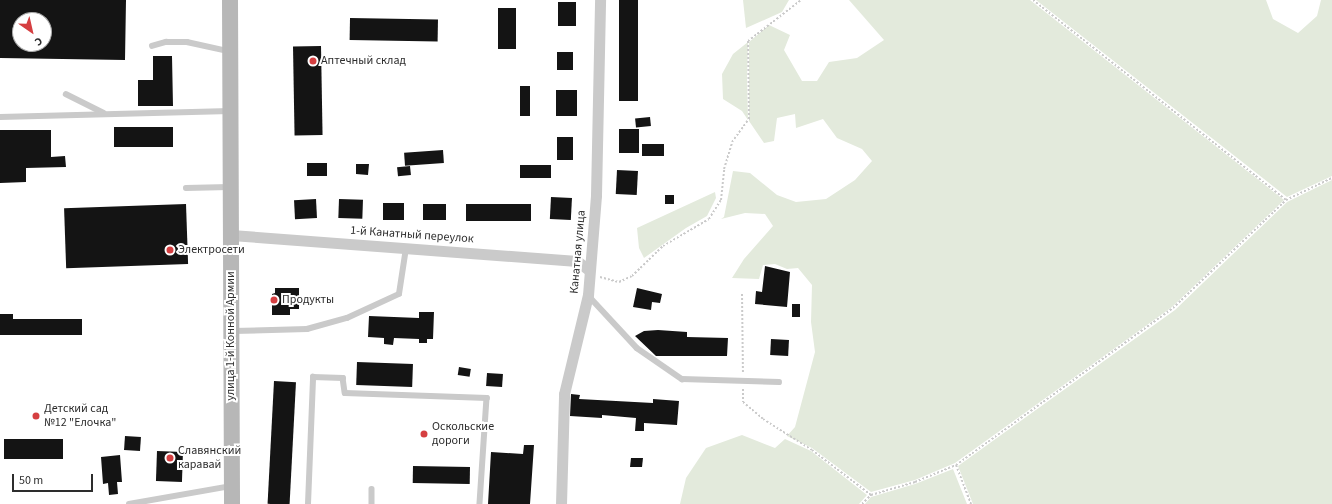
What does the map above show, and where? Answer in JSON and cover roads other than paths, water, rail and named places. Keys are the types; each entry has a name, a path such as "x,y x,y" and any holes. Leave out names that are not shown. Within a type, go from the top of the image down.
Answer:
{"main road":[{"name":"улица 1-й Конной Армии","path":"230,0 232,504"}],"street":[{"name":"Канатная улица","path":"561,504 564,394 588,295 596,195 600,0"},
{"name":"1-й Канатный переулок","path":"230,235 577,261 589,270"}],"lane":[{"path":"152,46 166,42 187,42 230,52"},
{"path":"66,94 106,114"},
{"path":"0,117 230,111"},
{"path":"186,188 230,186"},
{"path":"232,331 307,329 347,318 399,294 406,247"},
{"path":"588,295 637,348 682,378 779,382"},
{"path":"308,504 313,377 343,378 344,393 487,398 480,504"},
{"path":"129,504 232,486"},
{"path":"372,489 372,504"}],"place":[{"name":"Аптечный склад","path":"313,61"},
{"name":"Электросети","path":"170,250"},
{"name":"Продукты","path":"274,300"},
{"name":"Детский сад №12 \"Елочка\"","path":"36,416"},
{"name":"Оскольские дороги","path":"424,434"},
{"name":"Славянский каравай","path":"170,458"}]}
